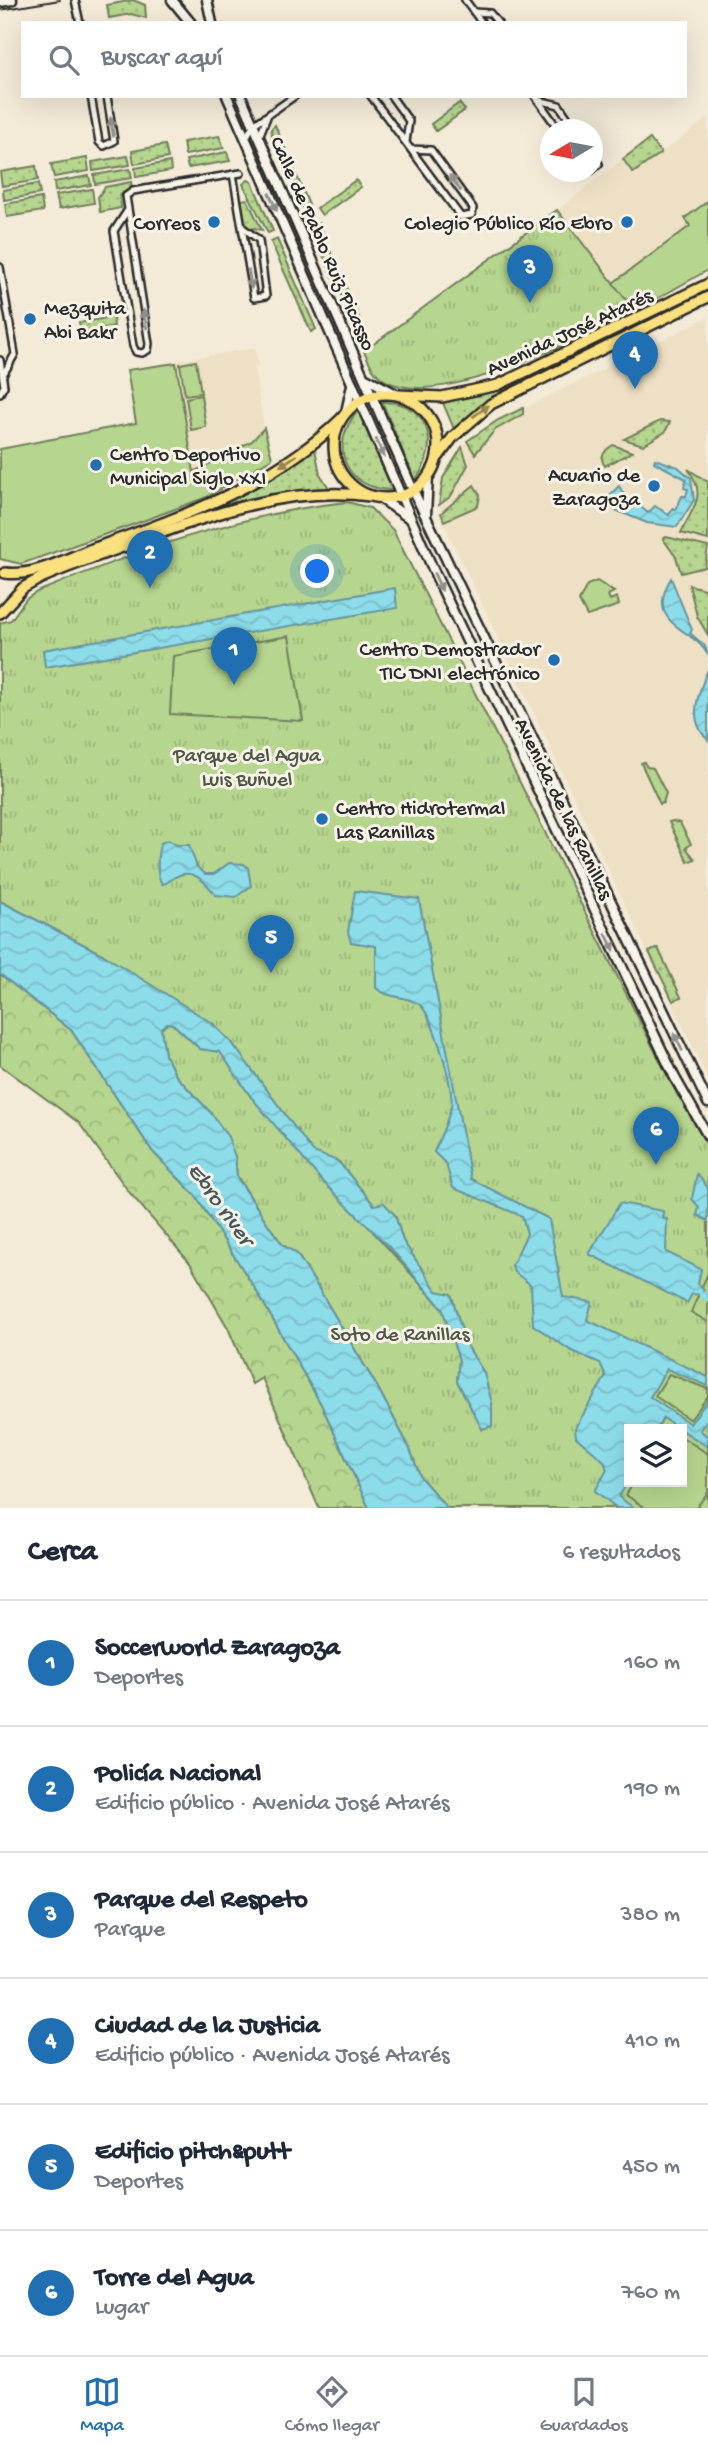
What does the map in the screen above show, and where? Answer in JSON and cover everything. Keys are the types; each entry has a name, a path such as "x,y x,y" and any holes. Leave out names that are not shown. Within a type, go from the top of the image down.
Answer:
{"main road":[{"path":"0,2 12,0"},
{"path":"172,0 189,21"},
{"path":"207,0 211,21"},
{"path":"209,12 212,0"},
{"name":"Calle de Pablo Ruiz Picasso","path":"228,98 401,496"},
{"name":"Calle de Pablo Ruiz Picasso","path":"242,98 413,490"},
{"name":"Avenida José Atarés","path":"372,396 442,397 498,385 708,284"},
{"name":"Avenida José Atarés","path":"401,496 413,490 428,476 453,437 491,404 708,297"},
{"name":"Calle de Pablo Ruiz Picasso","path":"363,376 398,396"},
{"name":"Calle de Pablo Ruiz Picasso","path":"344,416 352,382"},
{"path":"2,572 36,570 209,506 314,443 360,401 372,396"},
{"path":"398,396 418,405 432,423 438,445 436,461"},
{"path":"344,416 334,443 338,466 350,484 375,497"},
{"name":"Avenida de las Ranillas","path":"427,518 428,476"},
{"name":"Avenida de las Ranillas","path":"413,490 708,1103"},
{"path":"0,612 27,585 50,573 224,511 289,498 337,493 375,497 401,496"},
{"name":"Avenida de las Ranillas","path":"401,496 551,820 708,1136"},
{"name":"Avenida de las Ranillas","path":"375,497 410,520"},
{"path":"2,572 15,588 13,599"}],"street":[{"path":"465,0 481,21"},
{"path":"76,1 80,21"},
{"path":"474,12 492,14 497,21"},
{"path":"483,21 485,14"},
{"path":"91,98 99,142 104,146 114,141 107,98"},
{"path":"253,125 292,98"},
{"path":"373,98 461,217 472,215 473,208 431,150 411,149"},
{"path":"392,98 408,121 406,142"},
{"path":"537,98 559,105 569,119"},
{"path":"537,98 551,119"},
{"path":"547,113 552,103"},
{"name":"Calle de Pablo Ruiz Picasso","path":"247,111 267,117"},
{"path":"259,137 267,117"},
{"name":"Calle de Pablo Ruiz Picasso","path":"246,139 253,125"},
{"path":"395,127 407,130"},
{"path":"421,163 422,150"},
{"path":"127,211 114,231 133,346 136,352 142,353 148,350 149,344 126,196 133,191 241,173"},
{"path":"233,174 254,298 266,296 256,236 242,227"},
{"path":"114,231 123,226 130,231"},
{"path":"244,243 248,237 256,236"},
{"path":"0,267 15,359 3,375"},
{"path":"0,359 7,363 15,359"},
{"path":"0,359 5,386 0,393"},
{"name":"Avenida de las Ranillas","path":"693,1110 708,1128"}],"shaded area":[{"name":"Colegio Público Río Ebro","path":"708,118 708,201 686,217 691,225 613,283 557,210 593,182 603,182 603,174 623,159 634,173"},
{"path":"708,317 708,1079 443,522 438,496 452,461 466,443 499,421"},
{"path":"255,348 258,367 254,368 264,428 252,441 194,472 175,361"}],"green space":[{"path":"133,0 145,5 146,18 131,14 109,18 107,5"},
{"path":"459,103 465,110 436,131 431,124"},
{"path":"275,125 310,207 307,217 272,135 271,129"},
{"path":"219,136 224,148 185,155 183,142"},
{"path":"650,139 661,153 633,173 623,159"},
{"path":"165,145 168,158 134,164 132,151"},
{"path":"227,152 230,161 188,168 186,160"},
{"path":"128,156 130,165 93,171 92,162"},
{"path":"87,158 89,171 54,177 51,164"},
{"path":"170,162 171,171 136,177 135,168"},
{"path":"36,166 38,180 2,186 0,172"},
{"path":"130,169 132,178 95,184 94,175"},
{"path":"89,176 91,185 55,191 54,182"},
{"path":"248,180 252,182 273,231 268,233 243,184"},
{"path":"356,180 361,187 322,215 317,208"},
{"path":"131,182 132,187 120,195 121,208 100,212 98,197 105,187"},
{"path":"38,184 40,194 4,200 3,190"},
{"path":"92,189 94,203 59,209 56,195"},
{"path":"41,198 43,211 7,217 5,204"},
{"path":"247,199 262,230 246,227 241,200"},
{"path":"708,201 708,270 635,311 613,283 690,226 685,218"},
{"path":"557,210 635,311 548,352 475,379 441,386 410,388 386,381 378,375 364,351"},
{"path":"319,223 339,273 333,277 312,230"},
{"path":"277,239 316,329 311,332 271,242"},
{"path":"342,278 368,338 361,343 336,283"},
{"path":"113,317 114,326 81,332 79,323"},
{"path":"196,361 201,393 185,395 180,364"},
{"name":"Centro Deportivo Municipal Siglo XXI","path":"176,363 194,472 252,441 264,428 272,458 207,497 140,522 21,564 0,559 0,449 136,423 127,370"},
{"path":"532,375 533,379 496,397 454,429 443,403 495,391"},
{"path":"201,395 206,427 191,430 186,398"},
{"path":"382,402 398,403 411,409 420,417 426,428 428,454 415,480"},
{"path":"523,408 523,414 495,430 475,454 467,441 498,420"},
{"path":"358,411 393,490 363,483 346,464 344,438"},
{"path":"660,421 670,422 665,432 643,445 624,439"},
{"path":"613,445 632,452 605,466 603,454"},
{"path":"462,447 468,465 451,496 439,505 443,478"},
{"path":"315,449 320,474 329,488 275,494 220,506 272,479"},
{"path":"688,469 708,482 708,540 681,533 697,495 697,487"},
{"path":"474,485 480,495 478,506 444,521 441,513"},
{"name":"Parque del Agua Luis Buñuel","path":"347,502 370,508 393,530 670,1081 708,1147 708,1508 447,1508 421,1478 409,1447 379,1390 297,1254 283,1245 237,1176 235,1157 211,1113 176,1076 165,1055 161,1029 168,1023 173,1024 200,1049 220,1051 251,1097 442,1308 459,1360 457,1381 482,1428 484,1373 466,1344 451,1294 437,1292 403,1241 395,1215 374,1205 338,1161 313,1153 232,1043 102,954 0,901 0,623 11,620 26,599 37,592 189,536 268,515"},
{"path":"666,537 708,547 705,567 681,573 676,557 663,539"},
{"path":"597,581 614,592 608,595 610,600 617,597 619,605 587,616 579,601 587,585"},
{"path":"689,585 708,590 708,635 697,616"},
{"path":"289,636 303,721 170,714 173,656"},
{"path":"644,762 647,767 653,768 666,793 663,803 660,804 641,763"},
{"path":"669,822 680,823 691,844 686,848 695,859 688,862"},
{"path":"658,948 681,997 673,1001 649,952"},
{"path":"0,974 71,1030 153,1152 195,1195 256,1290 321,1404 369,1508 319,1508 262,1378 252,1384 228,1328 190,1263 129,1192 79,1123 0,1065"},
{"path":"708,1273 708,1322 691,1312"},
{"path":"669,1374 708,1389 708,1396 690,1420 655,1396"},
{"path":"687,1440 708,1454 708,1492 696,1508 645,1508 626,1495 631,1487 687,1487"}],"water":[{"path":"655,459 678,467 691,478 694,500 677,527 647,523 608,507 608,497 619,486 628,502 632,500 648,513 655,506 669,515 673,508 676,510 682,496 686,496 686,479 654,462"},
{"path":"671,578 692,630 690,633 705,646 708,655 667,616 663,606 664,594"},
{"path":"395,588 397,608 45,667 43,650"},
{"path":"708,669 708,740 697,723 696,705"},
{"path":"168,840 177,845 189,845 197,867 205,874 214,874 229,863 244,864 248,868 251,886 236,897 216,895 200,878 189,874 177,876 162,884 158,870 159,852 161,843"},
{"path":"355,891 419,899 471,1179 549,1219 563,1297 592,1302 587,1320 708,1377 708,1386 667,1369 650,1397 690,1424 708,1400 708,1418 700,1430 708,1437 708,1447 687,1433 687,1424 672,1424 663,1418 660,1424 624,1424 625,1487 619,1497 634,1508 617,1508 595,1491 607,1470 604,1461 576,1437 575,1428 606,1376 600,1363 570,1350 533,1325 531,1285 514,1272 512,1265 527,1234 522,1216 453,1188 446,1164 434,1152 446,1124 451,1097 442,1053 431,1023 420,1005 376,988 376,946 351,942 348,932"},
{"name":"Ebro river","path":"0,901 102,954 212,1023 232,1043 313,1152 338,1161 374,1205 384,1203 395,1215 403,1241 437,1291 451,1294 466,1344 484,1373 492,1403 492,1426 482,1429 457,1381 459,1360 442,1308 391,1249 321,1180 251,1097 220,1052 200,1049 173,1024 167,1023 161,1028 165,1055 176,1076 211,1113 228,1137 235,1157 237,1177 283,1245 297,1254 379,1390 409,1447 421,1478 447,1508 369,1508 321,1404 256,1290 195,1195 153,1152 71,1030 0,974"},
{"path":"697,1174 708,1188 708,1221 697,1215 699,1207 692,1199"},
{"path":"620,1203 663,1211 662,1218 667,1219 666,1252 701,1269 698,1284 704,1289 702,1295 692,1294 687,1303 589,1254"}],"waterway":[{"path":"702,1295 708,1298"}],"tram line":[{"path":"0,10 60,0"}],"place":[{"name":"Correos","path":"214,222"},
{"name":"Colegio Público Río Ebro","path":"627,222"},
{"name":"Parque del Respeto","path":"530,303"},
{"name":"Mezquita Abi Bakr","path":"30,319"},
{"name":"Ciudad de la Justicia","path":"635,389"},
{"name":"Centro Deportivo Municipal Siglo XXI","path":"96,465"},
{"name":"Acuario de Zaragoza","path":"654,486"},
{"name":"Policía Nacional","path":"150,588"},
{"name":"Centro Demostrador TIC DNI electrónico","path":"554,660"},
{"name":"Soccerworld Zaragoza","path":"234,685"},
{"name":"Centro Hidrotermal Las Ranillas","path":"322,819"},
{"name":"Edificio pitch&putt","path":"271,973"},
{"name":"Torre del Agua","path":"656,1165"}],"park label":[{"name":"Soto de Ranillas","path":"400,1333"}]}
